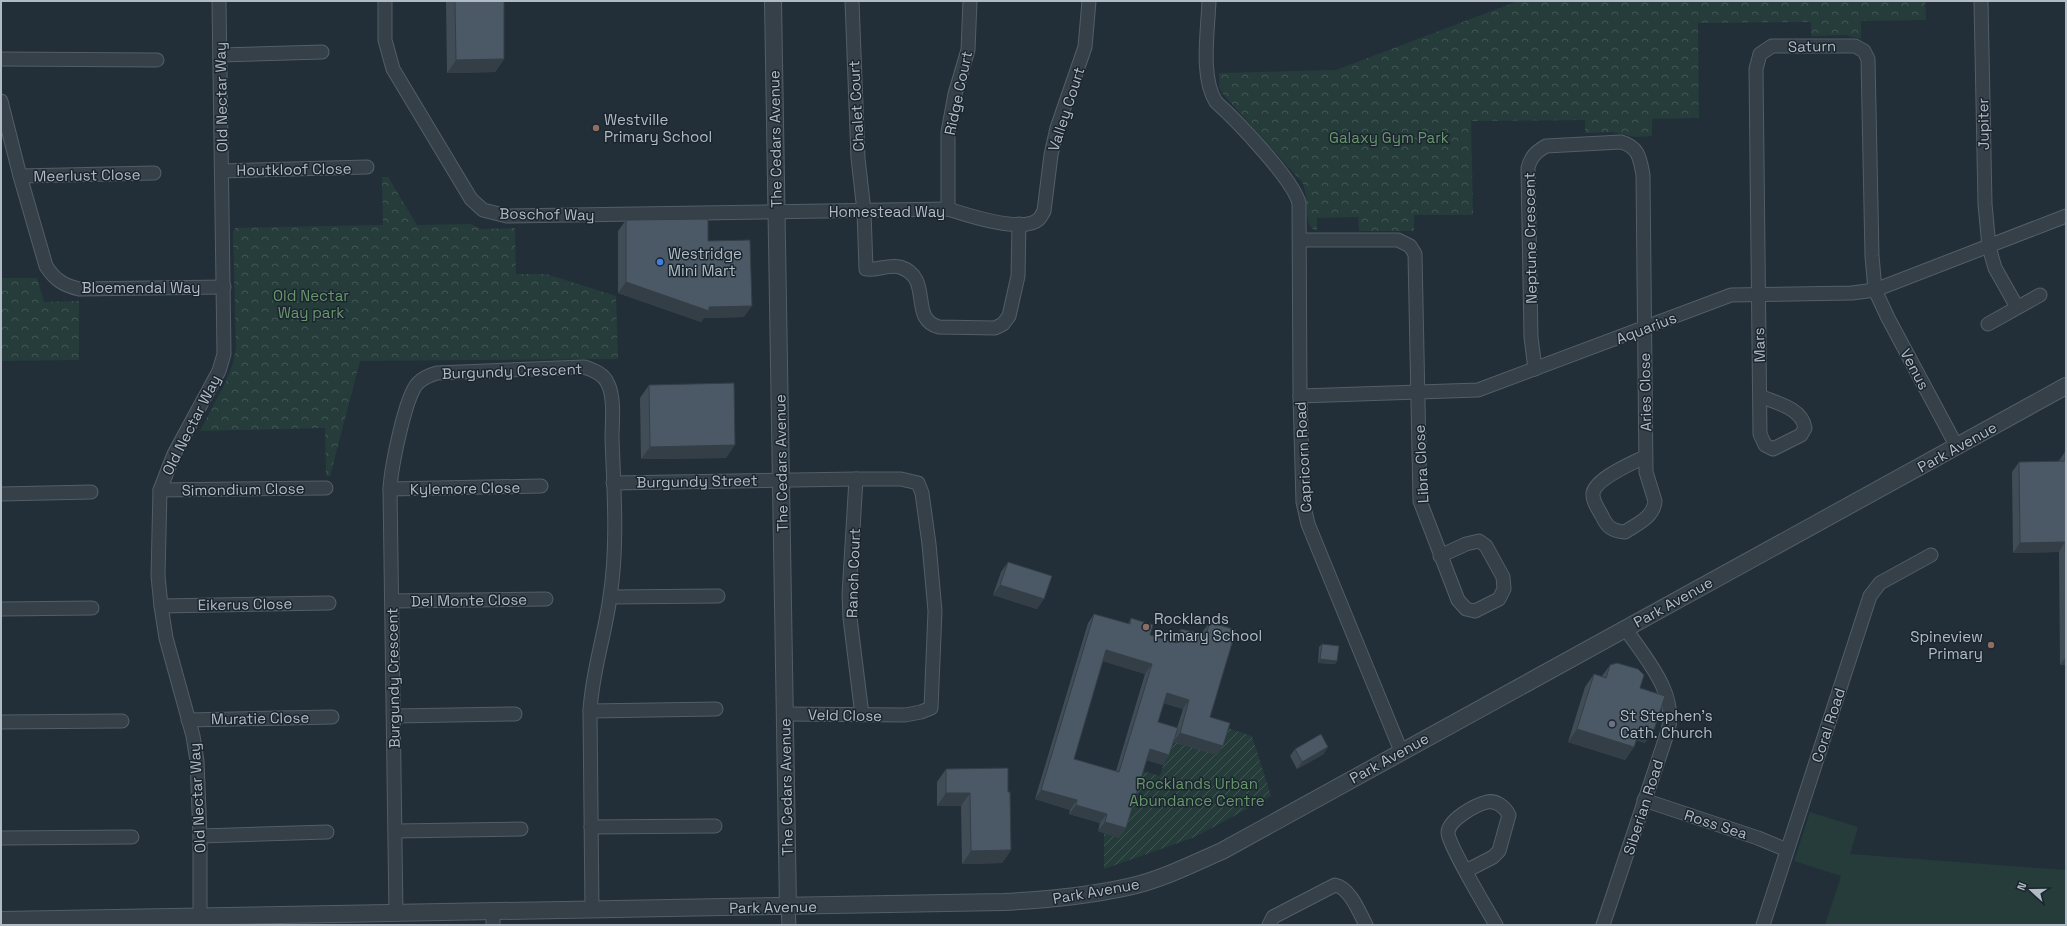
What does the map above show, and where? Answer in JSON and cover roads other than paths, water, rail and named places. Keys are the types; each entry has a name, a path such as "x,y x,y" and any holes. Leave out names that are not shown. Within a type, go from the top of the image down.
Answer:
{"street":[{"name":"Old Nectar Way","path":"200,921 200,836 197,761 188,720 166,638 158,576 160,490 174,454 222,362 225,342 219,1"},
{"name":"Boschof Way","path":"385,1 385,40 393,69 471,199 483,210 507,216 777,211"},
{"name":"The Cedars Avenue","path":"773,1 788,925"},
{"name":"Chalet Court","path":"852,1 858,158 864,211 866,269 887,266 900,267 912,273 920,287 925,319 930,325 939,327 995,328 1003,324 1009,316 1018,276 1019,224"},
{"name":"Ridge Court","path":"948,209 948,132 954,94 968,50 970,1"},
{"name":"Valley Court","path":"1019,224 1034,222 1040,219 1044,211 1051,155 1057,128 1085,47 1089,1"},
{"name":"Capricorn Road","path":"1209,1 1207,82 1210,94 1282,173 1297,194 1299,203 1300,240 1300,396 1303,502 1308,524 1401,752"},
{"name":"Jupiter","path":"1981,1 1985,204 1988,246"},
{"name":"Saturn","path":"1757,294 1756,69 1760,54 1772,46 1855,46 1862,49 1867,54 1872,256 1875,290"},
{"path":"220,55 322,52"},
{"path":"1,59 157,60"},
{"name":"Bloemendal Way","path":"1,101 20,176 46,266 53,276 62,284 80,289 224,287"},
{"name":"Neptune Crescent","path":"1535,369 1531,337 1528,168 1530,159 1546,146 1621,142 1630,144 1640,157 1643,175 1644,329"},
{"name":"Houtkloof Close","path":"222,171 366,167"},
{"name":"Meerlust Close","path":"20,176 154,173"},
{"name":"Homestead Way","path":"777,211 948,209 988,221 1019,224"},
{"name":"Aquarius","path":"1300,396 1478,390 1644,329 1731,295 1852,293 1875,290 2066,216"},
{"path":"1300,240 1398,240 1410,246 1415,254 1416,261 1418,393"},
{"path":"1988,246 1995,268 2017,307"},
{"name":"Venus","path":"1875,290 1888,318 1957,447"},
{"name":"Mars","path":"1757,294 1760,396"},
{"path":"1988,324 2040,295"},
{"name":"Aries Close","path":"1644,329 1646,456 1646,472 1655,501 1654,511 1625,532 1613,530 1605,523 1593,498 1595,488 1597,484 1606,477 1646,456"},
{"name":"Burgundy Crescent","path":"396,914 390,490 394,456 411,394 417,383 427,376 449,371 584,367 598,371 608,384 611,400 613,483 614,566 610,597 592,683 590,711 592,910"},
{"name":"Park Avenue","path":"1,920 200,921 396,914 493,919 592,910 1011,902 1085,895 1129,887 1159,878 1222,851 2066,386"},
{"name":"Libra Close","path":"1418,393 1420,501 1440,556 1458,600 1466,609 1479,611 1499,599 1503,593 1503,577 1486,546 1479,541 1466,544 1440,556"},
{"name":"Burgundy Street","path":"613,483 856,478 901,479"},
{"name":"Ranch Court","path":"856,478 856,500 851,557 850,611 862,714"},
{"name":"Veld Close","path":"785,714 905,715 929,710 932,705 935,611 930,551 922,493 918,483 901,479"},
{"name":"Kylemore Close","path":"390,490 541,486"},
{"name":"Simondium Close","path":"160,490 326,488"},
{"path":"1,494 91,492"},
{"name":"Coral Road","path":"1763,925 1870,596 1880,583 1931,555"},
{"path":"610,597 718,596"},
{"name":"Del Monte Close","path":"392,602 546,599"},
{"name":"Eikerus Close","path":"161,606 329,603"},
{"path":"1,609 92,608"},
{"name":"Siberian Road","path":"1603,925 1668,731 1670,706 1663,687 1625,628"},
{"path":"590,711 716,709"},
{"path":"394,716 515,714"},
{"name":"Muratie Close","path":"188,720 332,717"},
{"path":"1,722 122,721"},
{"name":"Ross Sea","path":"1644,800 1758,838 1787,850"},
{"path":"1466,871 1493,857 1499,851 1509,817 1506,810 1496,802 1487,802 1481,805 1458,817 1449,826 1449,838 1466,871 1496,925"},
{"path":"591,827 715,826"},
{"path":"396,831 521,829"},
{"path":"200,836 327,832"},
{"path":"1,838 132,837"},
{"path":"1270,925 1274,917 1335,885 1339,886 1347,893 1366,925"}],"place":[{"name":"Westville Primary School","path":"596,128"},
{"name":"Westridge Mini Mart","path":"660,262"},
{"name":"Rocklands Primary School","path":"1146,627"},
{"name":"Spineview Primary","path":"1991,645"},
{"name":"St Stephen's Cath. Church","path":"1612,724"}],"park label":[{"name":"Galaxy Gym Park","path":"1389,137"},
{"name":"Old Nectar Way park","path":"311,304"},
{"name":"Rocklands Urban Abundance Centre","path":"1197,792"}]}
